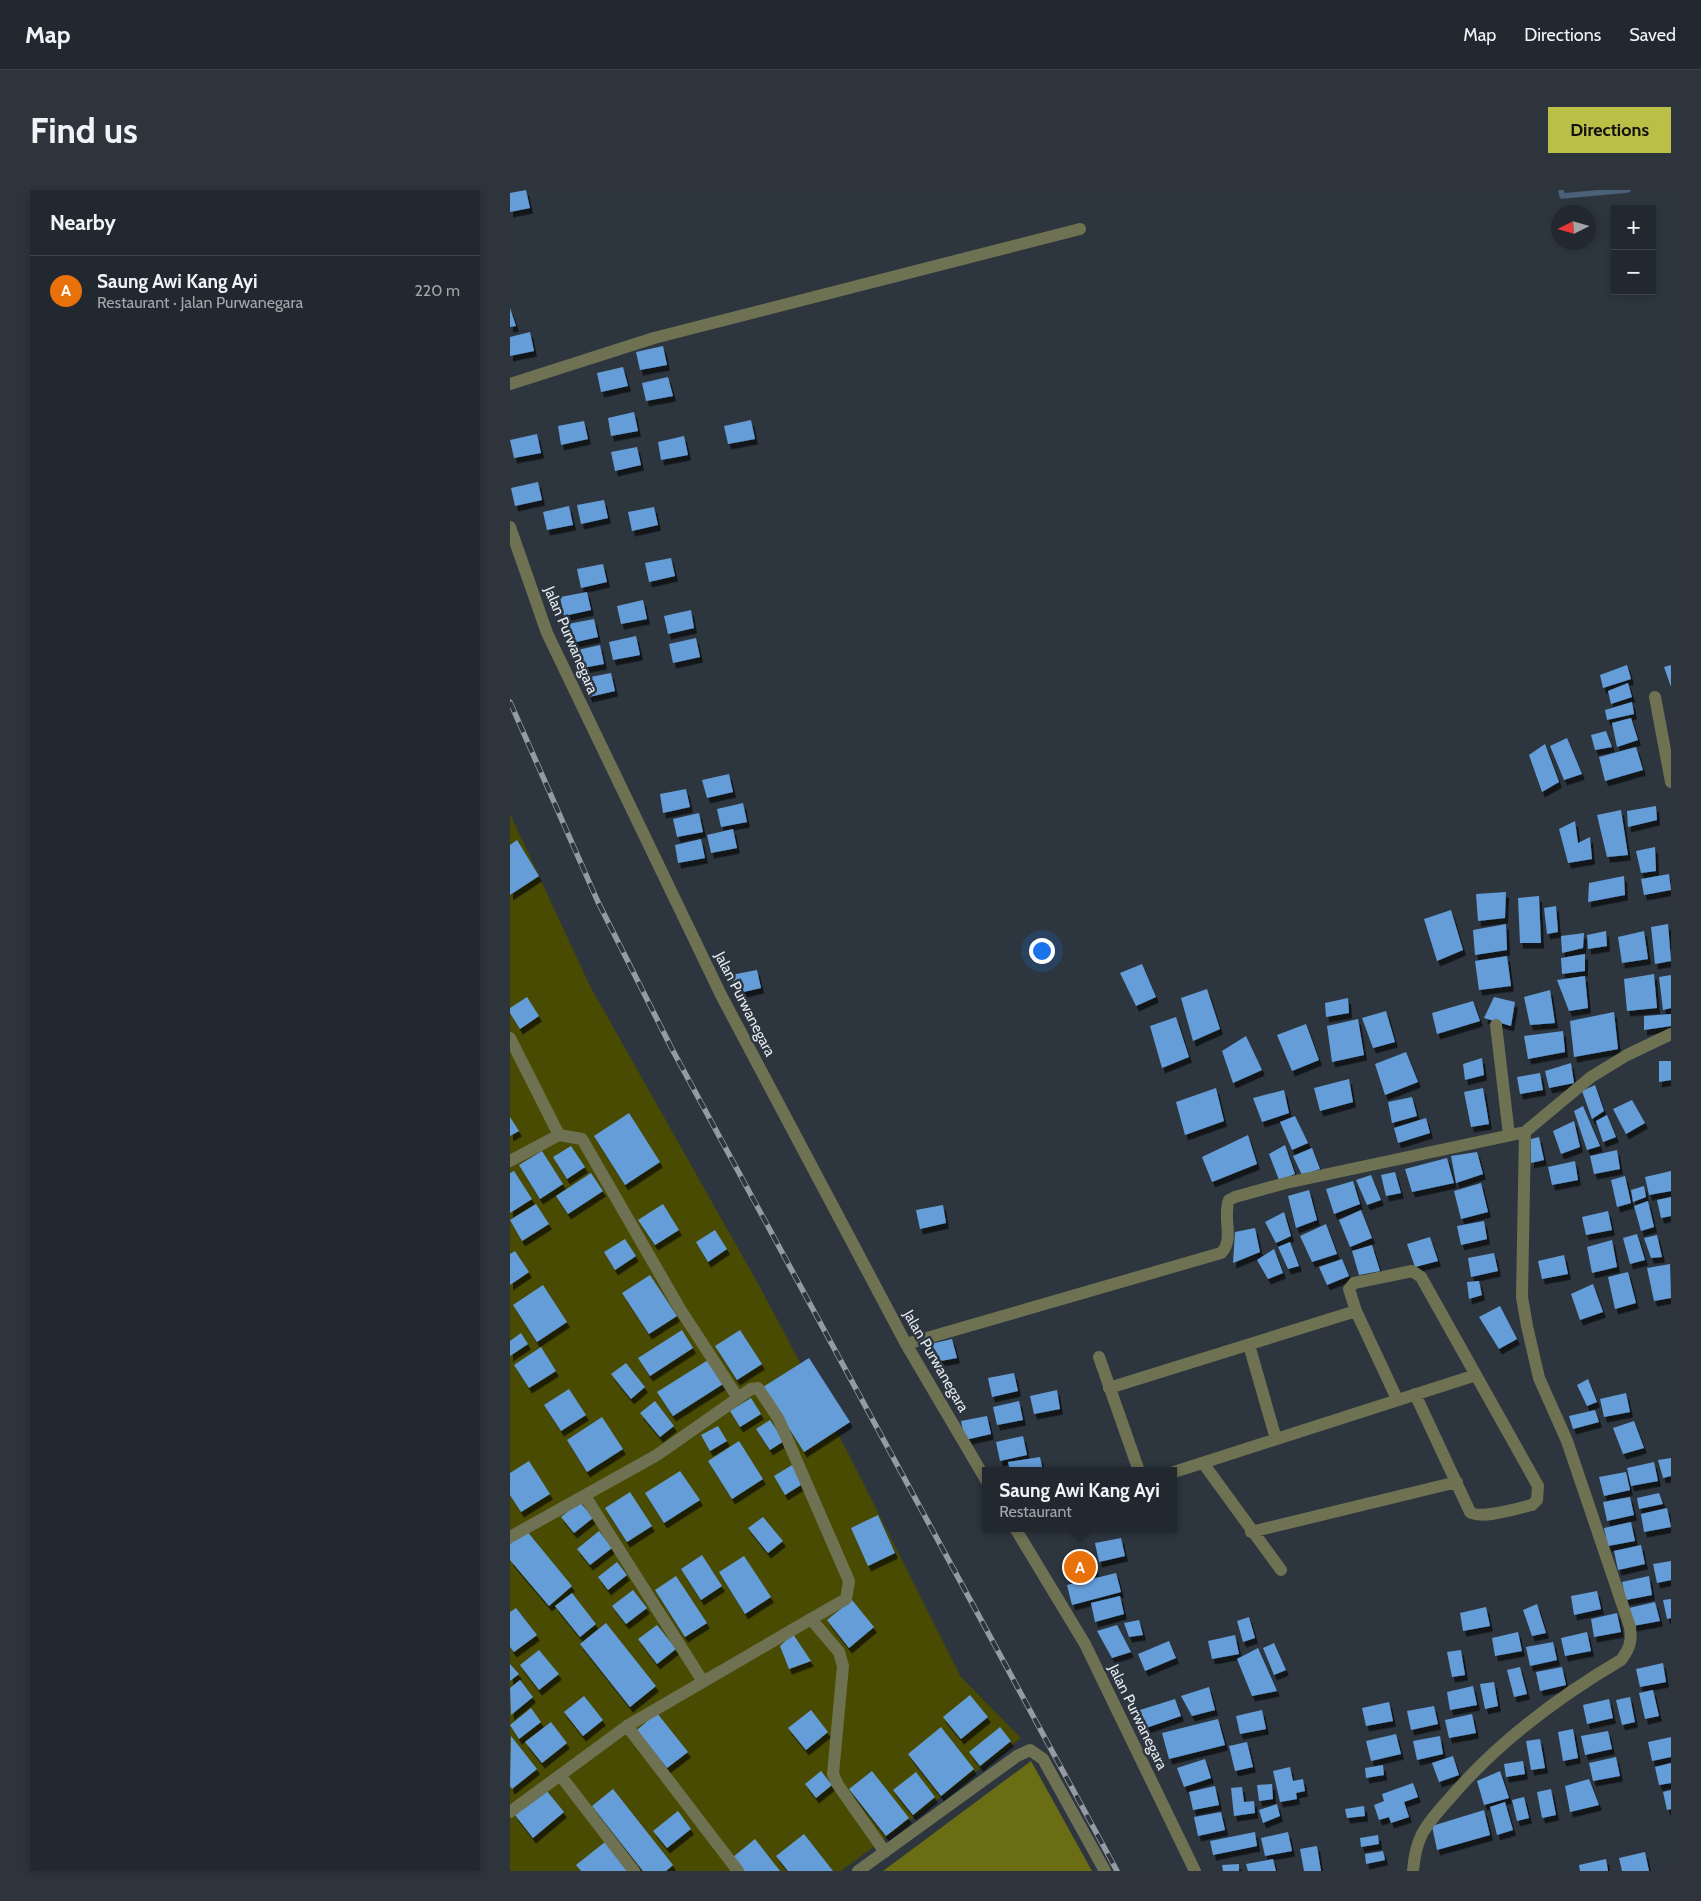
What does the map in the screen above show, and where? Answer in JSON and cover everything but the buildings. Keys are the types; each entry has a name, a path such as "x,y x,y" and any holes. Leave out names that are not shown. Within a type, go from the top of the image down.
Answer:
{"street":[{"path":"510,384 654,338 1080,229"},
{"name":"Jalan Purwanegara","path":"510,527 547,633 718,990 906,1344 982,1473"},
{"path":"1654,697 1671,782"},
{"path":"1496,1025 1509,1135"},
{"path":"906,1344 1221,1253 1226,1249 1228,1241 1226,1207 1229,1200 1235,1197 1286,1184 1525,1132 1591,1077 1627,1055 1671,1034"},
{"path":"510,1038 560,1134"},
{"path":"1413,1871 1414,1855 1422,1834 1436,1814 1465,1780 1532,1720 1564,1696 1621,1660 1628,1651 1632,1640 1630,1626 1567,1441 1540,1378 1527,1326 1522,1297 1525,1132"},
{"path":"510,1160 560,1134 582,1139 680,1309 738,1398"},
{"path":"1397,1399 1349,1294 1350,1286 1407,1270 1417,1273 1476,1375 1538,1486 1537,1500 1532,1505 1478,1516 1470,1512 1415,1394"},
{"path":"1109,1388 1356,1311"},
{"path":"1249,1344 1276,1439"},
{"path":"1099,1357 1138,1467"},
{"path":"1177,1471 1476,1375"},
{"path":"510,1537 657,1455 750,1389 758,1388 778,1418 849,1582 846,1599 702,1680 626,1726 510,1812"},
{"path":"1203,1463 1281,1570"},
{"path":"1252,1532 1457,1482"},
{"path":"585,1496 702,1680"},
{"name":"Jalan Purwanegara","path":"1017,1532 1085,1644 1195,1871"},
{"path":"810,1619 839,1652 843,1666 833,1774 838,1785 885,1852"},
{"path":"626,1726 738,1871"},
{"path":"858,1871 1016,1756 1030,1750 1043,1759 1105,1871"},
{"path":"560,1775 634,1871"}],"shaded area":[{"path":"510,814 590,986 761,1289 846,1449 961,1677 1021,1738 841,1871 510,1871"},
{"path":"1031,1761 1092,1871 883,1871"}],"waterway":[{"path":"1561,190 1562,196 1628,190"}],"railway":[{"path":"510,702 598,902 672,1049 1117,1871"}],"place":[{"name":"Saung Awi Kang Ayi","path":"1080,1567"}]}
